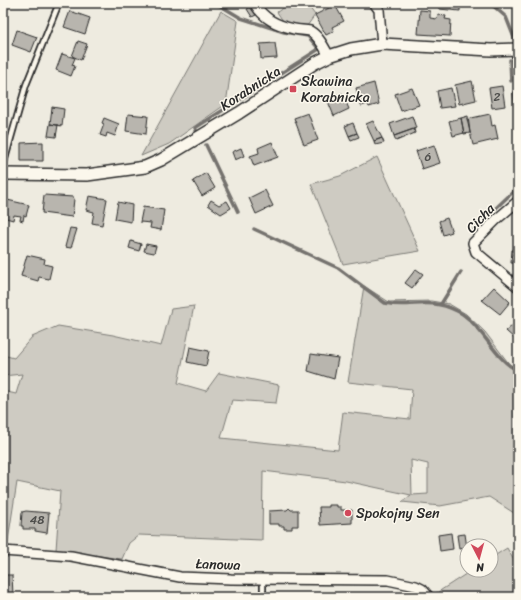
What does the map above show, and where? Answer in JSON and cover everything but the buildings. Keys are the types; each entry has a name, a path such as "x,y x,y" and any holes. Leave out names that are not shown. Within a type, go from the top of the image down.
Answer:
{"street":[{"path":"254,3 261,14 268,20 310,32 318,37 329,56"},
{"path":"379,5 382,44"},
{"name":"Korabnicka","path":"3,174 87,176 145,167 161,160 228,120 329,56 351,49 382,44 491,50 517,49"},
{"path":"517,49 518,64"},
{"name":"Cicha","path":"518,201 473,243 476,252 518,287"},
{"name":"Łanowa","path":"3,551 71,556 180,577 388,580 416,586 422,589 429,597"}],"lane":[{"path":"3,166 26,85 59,3"},
{"path":"263,579 263,597"}],"shaded area":[{"path":"291,3 306,3 315,15 307,26 283,21 277,12"},
{"path":"221,11 238,21 226,104 169,144 141,156"},
{"path":"377,157 420,251 343,264 311,184 340,176"},
{"path":"364,286 389,302 431,301 449,304 466,314 485,332 510,365 518,367 518,512 514,513 489,497 440,506 402,502 411,495 346,481 263,471 262,540 139,535 129,543 122,559 56,550 60,491 17,482 7,547 3,540 3,391 16,394 22,374 3,376 3,355 14,358 32,337 58,326 113,335 161,346 171,309 194,306 178,383 206,391 219,373 279,385 276,403 232,400 221,438 338,450 343,412 410,419 412,389 348,382","holes":["411,460 428,464 428,494 412,495"]},
{"path":"507,548 518,568 518,597 436,597 435,594 460,578 499,578 499,553"}],"waterway":[{"path":"196,130 195,128 319,49 308,36 284,32 241,18 216,3"},
{"path":"490,3 506,17 515,40"},
{"path":"510,60 511,81"},
{"path":"514,93 516,109"},
{"path":"206,145 238,212"},
{"path":"474,229 518,187"},
{"path":"254,229 338,268 385,303 403,305 428,303 437,304 457,311 466,316 474,324 495,351 510,366 518,370"},
{"path":"441,304 461,272"}],"place":[{"name":"Skawina Korabnicka","path":"293,89"},
{"name":"Spokojny Sen","path":"348,513"}]}
